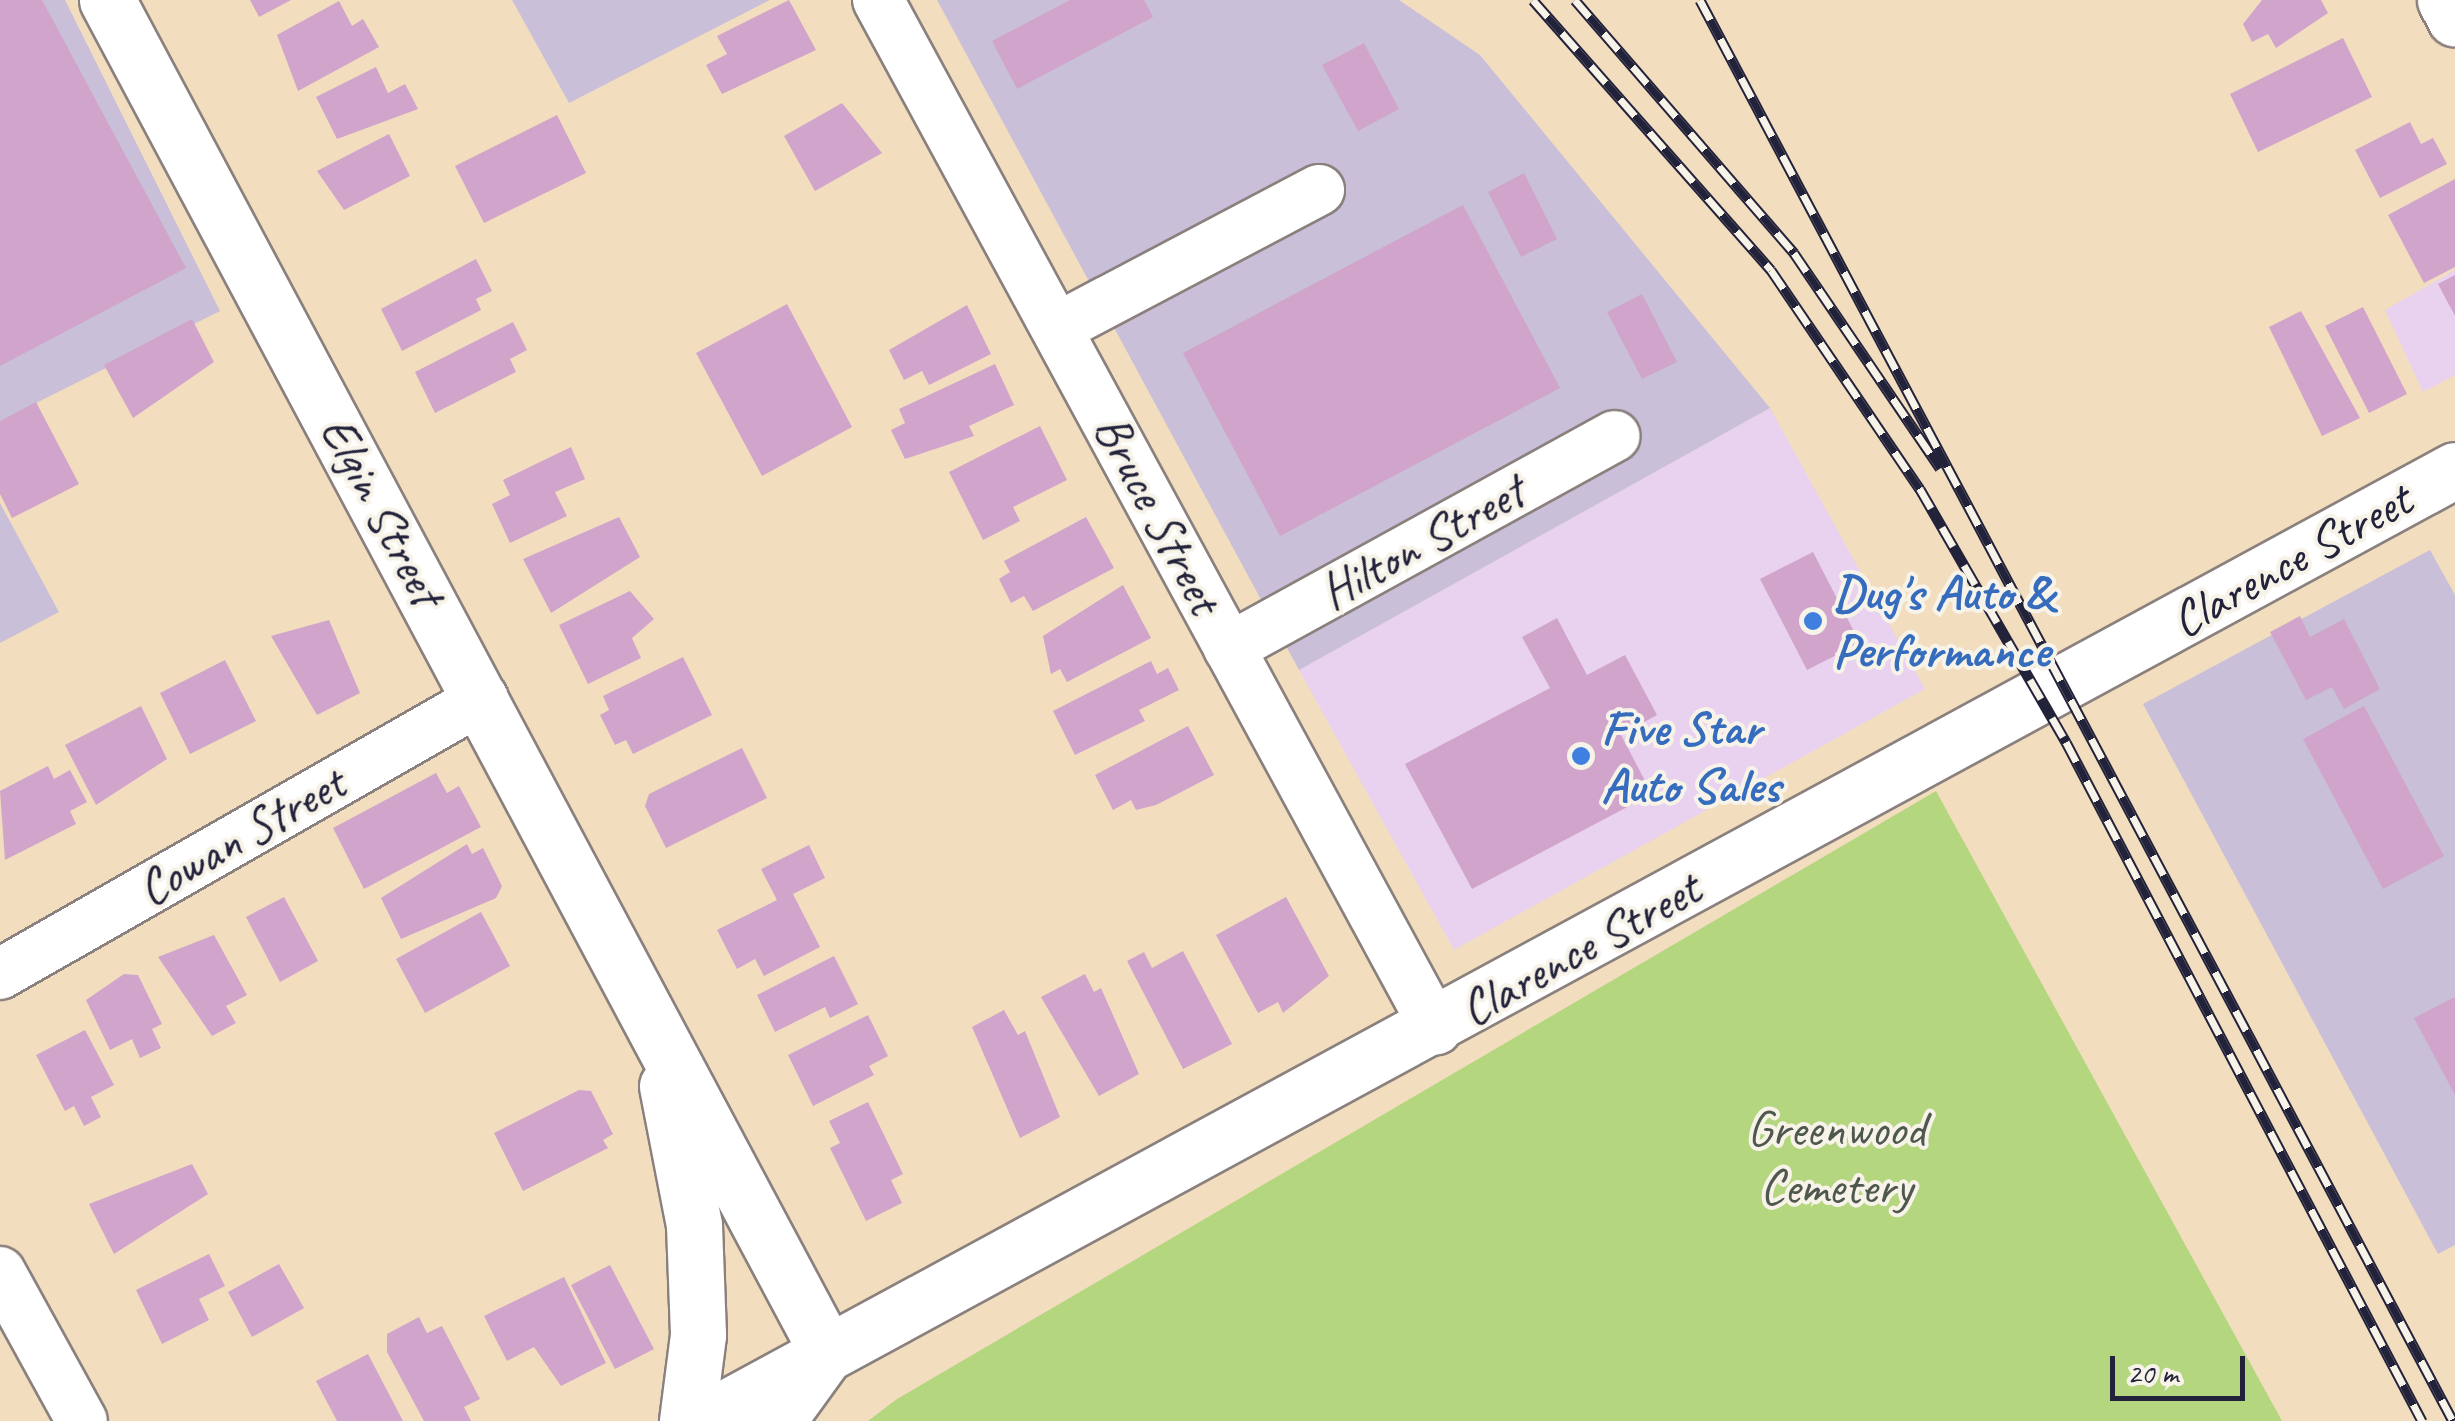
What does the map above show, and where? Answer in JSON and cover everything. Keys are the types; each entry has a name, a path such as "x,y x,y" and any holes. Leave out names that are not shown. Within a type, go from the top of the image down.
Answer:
{"main road":[{"name":"Elgin Street","path":"106,0 482,698 827,1352"},
{"path":"2445,0 2455,20"},
{"name":"Clarence Street","path":"702,1421 1436,1028 2455,470"},
{"name":"Elgin Street","path":"654,1024 694,1224 698,1334 686,1421"},
{"path":"778,1421 827,1352"}],"street":[{"name":"Bruce Street","path":"878,0 1059,327 1436,1028"},
{"path":"1059,327 1320,190"},
{"name":"Hilton Street","path":"1229,648 1616,436"},
{"name":"Cowan Street","path":"0,974 482,698"},
{"path":"0,1272 82,1421"}],"shaded area":[{"path":"0,0 65,0 220,311 0,421"},
{"path":"512,0 770,0 569,103"},
{"path":"937,0 1399,0 1480,55 1770,408 1299,670"},
{"path":"2455,270 2455,375 2423,392 2385,310"},
{"path":"1770,408 1925,689 1454,950 1299,670"},
{"path":"0,503 59,612 0,643"},
{"path":"2430,550 2455,595 2455,1245 2438,1254 2143,704"}],"green space":[{"name":"Greenwood Cemetery","path":"1936,791 2282,1421 868,1421 897,1399"}],"building":[{"path":"0,0 42,0 186,268 0,366"},
{"path":"250,0 291,0 259,17"},
{"path":"789,0 816,50 722,94 706,65 727,54 717,36"},
{"path":"1070,0 1144,0 1153,17 1017,89 992,41"},
{"path":"2262,0 2321,0 2328,13 2276,48 2268,34 2252,42 2243,24"},
{"path":"339,1 352,26 363,19 379,47 298,91 277,35"},
{"path":"2343,38 2372,97 2258,152 2230,94"},
{"path":"1364,43 1399,109 1358,131 1322,65"},
{"path":"376,67 388,93 405,84 418,109 337,139 316,97"},
{"path":"842,103 882,153 815,191 784,136"},
{"path":"557,115 586,173 484,223 455,166"},
{"path":"2410,122 2421,144 2433,138 2447,164 2380,198 2355,150"},
{"path":"389,134 410,176 344,210 317,171"},
{"path":"1524,173 1557,239 1521,257 1488,192"},
{"path":"2455,179 2455,267 2424,283 2388,215"},
{"path":"1463,205 1560,388 1280,536 1183,353"},
{"path":"476,259 492,291 476,299 481,310 402,351 381,309"},
{"path":"2455,275 2455,316 2438,284"},
{"path":"1642,294 1677,362 1642,379 1607,312"},
{"path":"787,304 852,427 762,476 696,353"},
{"path":"967,305 991,354 929,385 922,371 904,380 889,350"},
{"path":"2363,307 2407,394 2369,413 2325,326"},
{"path":"2301,311 2360,418 2322,436 2269,327"},
{"path":"192,319 214,362 133,418 104,365"},
{"path":"513,322 527,350 510,359 516,372 435,413 415,372"},
{"path":"995,364 1014,405 969,426 974,436 905,459 891,430 905,423 899,409"},
{"path":"36,402 79,484 12,518 0,494 0,421"},
{"path":"1040,426 1067,480 1013,507 1020,521 983,540 949,472"},
{"path":"571,447 585,479 555,492 567,516 510,543 492,504 510,495 503,480"},
{"path":"619,517 640,557 551,613 523,559"},
{"path":"1086,517 1114,568 1033,611 1024,596 1011,603 999,579 1010,572 1004,561"},
{"path":"1813,552 1860,643 1807,670 1760,579"},
{"path":"1123,585 1151,638 1067,682 1060,669 1051,674 1043,636"},
{"path":"630,591 654,619 632,638 641,658 588,684 559,625"},
{"path":"2300,616 2310,637 2344,619 2380,689 2344,709 2332,687 2306,700 2270,632"},
{"path":"1557,618 1587,675 1625,655 1657,715 1621,735 1652,794 1472,889 1405,764 1550,688 1522,637"},
{"path":"329,620 360,693 317,715 271,636"},
{"path":"683,657 712,715 633,754 626,740 615,745 600,715 609,710 603,696"},
{"path":"225,660 256,721 190,754 160,693"},
{"path":"1151,661 1157,674 1168,668 1179,690 1139,710 1145,721 1075,755 1053,711"},
{"path":"141,706 167,759 96,805 65,745"},
{"path":"2364,706 2444,856 2383,889 2303,739"},
{"path":"1188,726 1214,775 1156,805 1136,810 1131,800 1113,810 1095,775"},
{"path":"742,748 767,798 666,848 645,806 649,794"},
{"path":"48,766 54,779 70,770 87,802 70,811 76,824 5,860 0,791"},
{"path":"436,773 447,793 459,786 481,827 364,889 333,828"},
{"path":"467,844 472,854 483,848 502,886 496,898 401,939 381,898"},
{"path":"809,845 825,878 793,894 820,947 764,976 755,959 737,969 717,930 777,900 761,869"},
{"path":"284,897 318,961 280,982 246,917"},
{"path":"1286,897 1329,976 1283,1013 1278,1002 1258,1013 1216,935"},
{"path":"481,912 510,966 425,1013 396,959"},
{"path":"214,935 247,995 226,1006 236,1023 212,1036 158,957"},
{"path":"1183,951 1232,1044 1183,1069 1127,961 1144,952 1152,968"},
{"path":"834,956 858,1004 830,1018 825,1007 775,1032 757,995"},
{"path":"124,974 138,975 162,1024 152,1029 161,1048 140,1058 132,1039 110,1050 86,1000"},
{"path":"1085,974 1094,992 1101,988 1139,1074 1099,1096 1041,997"},
{"path":"2455,997 2455,1095 2414,1018"},
{"path":"1004,1010 1018,1035 1025,1031 1060,1117 1020,1138 972,1027"},
{"path":"868,1015 888,1056 869,1066 874,1075 813,1106 788,1055"},
{"path":"85,1030 114,1085 91,1097 101,1117 84,1126 74,1106 65,1111 36,1055"},
{"path":"579,1090 591,1091 613,1134 603,1140 608,1148 523,1191 494,1133"},
{"path":"868,1102 903,1174 891,1180 902,1203 866,1221 830,1148 840,1143 829,1121"},
{"path":"192,1164 208,1194 114,1254 89,1204"},
{"path":"209,1254 225,1286 199,1299 209,1320 162,1344 136,1290"},
{"path":"279,1264 304,1308 252,1337 228,1292"},
{"path":"610,1265 654,1349 615,1369 571,1285"},
{"path":"564,1277 606,1363 561,1386 534,1347 507,1361 484,1316"},
{"path":"419,1317 427,1333 442,1326 480,1399 464,1407 471,1421 424,1421 387,1352 387,1334"},
{"path":"368,1354 403,1421 337,1421 316,1381"}],"railway":[{"path":"1533,0 1771,270 1920,489 2066,742 2422,1421"},
{"path":"1575,0 1794,253 1940,468"},
{"path":"1700,0 2453,1421"}],"place":[{"name":"Dug's Auto & Performance","path":"1813,621"},
{"name":"Five Star Auto Sales","path":"1581,756"}]}
